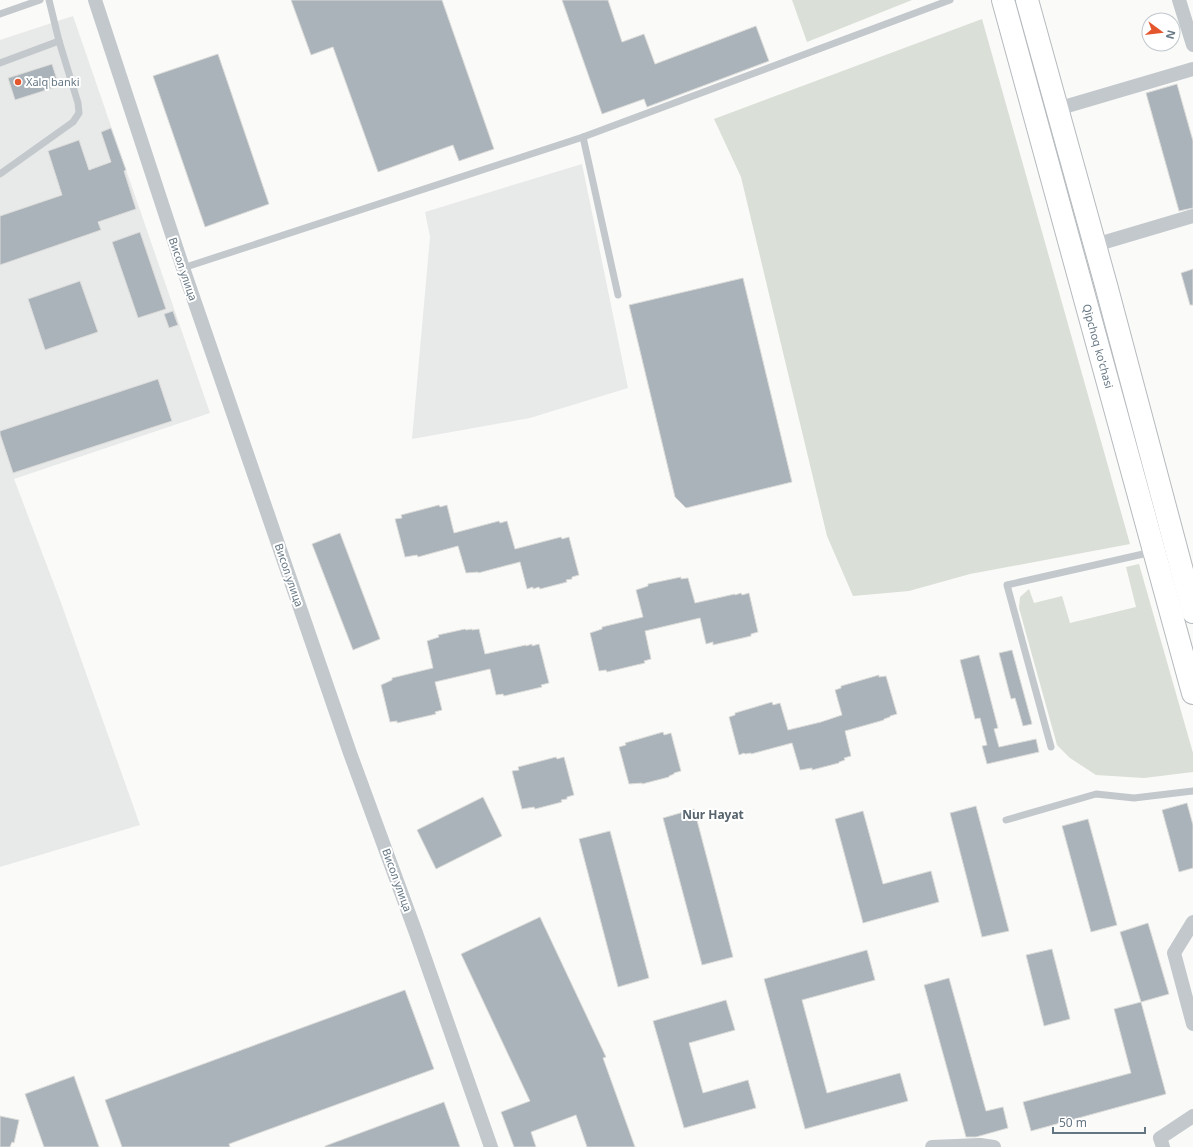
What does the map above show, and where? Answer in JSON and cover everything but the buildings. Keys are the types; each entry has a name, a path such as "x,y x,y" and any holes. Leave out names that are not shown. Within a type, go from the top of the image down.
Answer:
{"main road":[{"name":"Qipchoq ko'chasi","path":"1003,0 1193,693"},
{"path":"1027,0 1106,285 1193,612"},
{"path":"1083,292 1087,284 1092,280 1100,280 1106,285"}],"street":[{"name":"Висол улица","path":"94,0 182,268 350,753 416,933 491,1147"},
{"path":"1179,0 1193,45"},
{"path":"1057,109 1193,69"},
{"path":"1095,245 1193,216"},
{"path":"1193,922 1174,953 1193,1024"},
{"path":"1163,1147 1160,1138 1193,1116"},
{"path":"932,1147 980,1145 994,1147"}],"lane":[{"path":"0,14 40,0"},
{"path":"0,174 73,122 78,113 78,103 59,41 49,0"},
{"path":"182,268 583,137 950,0"},
{"path":"0,62 59,41"},
{"path":"583,137 618,295"},
{"path":"1051,746 1007,585 1154,551"},
{"path":"1006,820 1096,794 1134,798 1193,791"}],"shaded area":[{"path":"792,0 912,0 807,42"},
{"path":"73,16 210,413 14,479 60,600 140,825 0,867 0,40"},
{"path":"982,19 1130,544 970,574 909,591 853,596 827,536 741,177 714,119"},
{"path":"582,164 628,388 530,418 412,439 430,237 425,212"},
{"path":"1139,564 1193,753 1193,772 1144,778 1096,775 1070,758 1057,745 1019,608 1020,597 1029,589 1034,603 1062,596 1070,623 1136,607 1126,567"}],"place":[{"name":"Xalq banki","path":"18,82"}],"district":[{"name":"Nur Hayat","path":"713,815"}]}
